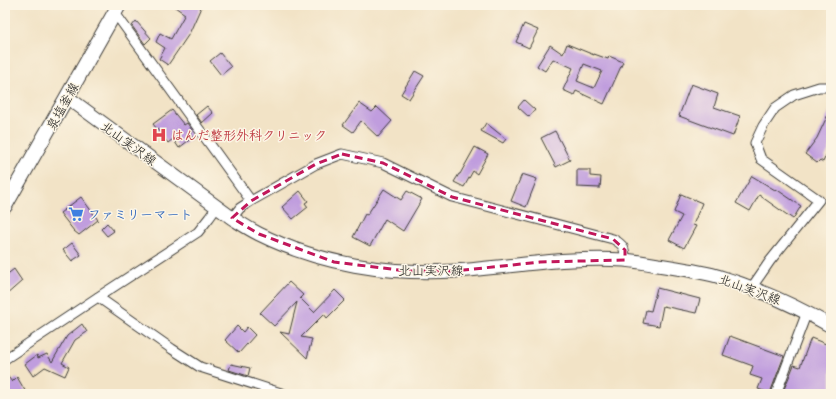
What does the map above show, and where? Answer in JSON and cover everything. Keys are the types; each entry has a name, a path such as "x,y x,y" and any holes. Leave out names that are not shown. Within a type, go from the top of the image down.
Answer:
{"main road":[{"name":"泉塩釜線","path":"5,206 117,9"}],"street":[{"path":"117,9 251,201"},
{"path":"752,287 770,261 819,200 761,159 755,143 763,126 775,108 794,95 819,87 831,87"},
{"name":"北山実沢線","path":"67,97 232,218 259,234 334,262 372,268 407,271 455,271 540,262 595,259 625,260 679,268 715,276 752,287 807,312 831,326"},
{"path":"232,218 240,208 251,201 316,164 342,154 383,163 452,197 613,239 619,242 625,250 625,260"},
{"path":"5,359 198,232 217,207"},
{"path":"98,297 200,367 284,394"},
{"path":"776,394 807,312"}],"highlighted area":[{"path":"342,154 383,163 452,197 613,239 625,250 625,260 540,262 455,271 407,271 334,262 259,234 232,218 251,201 316,164"}],"building":[{"path":"172,5 202,5 189,34 168,65 159,59 165,48 156,42 160,33 171,39 185,14"},
{"path":"136,21 151,38 145,44 132,26"},
{"path":"524,24 538,30 529,48 516,42"},
{"path":"567,44 594,55 608,59 609,56 623,62 604,104 576,91 574,95 563,90 573,68 553,59 545,71 537,66 550,45 563,54","holes":["584,64 602,71 594,88 577,81"]},
{"path":"220,53 231,67 221,75 210,61"},
{"path":"415,71 424,76 409,99 401,94"},
{"path":"691,84 718,94 714,107 740,116 733,136 679,116"},
{"path":"524,100 535,110 529,117 518,107"},
{"path":"359,103 372,112 377,107 392,121 378,137 361,121 353,132 343,125"},
{"path":"207,106 213,113 202,123 196,115"},
{"path":"831,108 831,145 823,162 820,160 817,163 805,154 817,138"},
{"path":"172,110 184,125 187,123 192,130 190,133 193,137 179,148 173,139 168,143 153,124"},
{"path":"486,123 506,139 503,143 481,131"},
{"path":"555,131 570,160 556,167 541,138"},
{"path":"475,147 488,154 477,174 473,171 464,187 454,182"},
{"path":"577,170 590,170 590,176 601,177 600,188 577,187"},
{"path":"522,174 537,179 526,207 511,201"},
{"path":"752,176 775,190 776,189 801,206 793,219 759,195 750,211 736,203"},
{"path":"384,189 401,200 407,191 422,199 403,231 385,219 370,246 353,237 365,214 367,215"},
{"path":"300,191 308,201 305,203 308,207 293,219 282,207"},
{"path":"681,194 702,203 693,225 696,226 684,248 669,240 682,216 674,212"},
{"path":"81,197 98,220 79,235 60,213"},
{"path":"107,223 114,231 107,236 101,229"},
{"path":"72,243 81,255 72,261 63,250"},
{"path":"14,269 22,281 5,296 5,276"},
{"path":"289,282 303,295 300,298 314,312 335,290 345,300 327,318 324,314 301,337 312,339 307,358 280,332 289,334 297,302 274,326 260,313"},
{"path":"657,288 700,299 696,313 663,306 659,326 643,323 646,310 651,311"},
{"path":"82,324 87,332 75,340 62,363 69,367 65,376 45,367 33,376 25,364 37,355 38,358 47,354 52,362 67,336"},
{"path":"237,326 243,332 247,327 255,335 239,353 225,340"},
{"path":"730,336 784,356 770,393 758,389 762,379 750,375 753,366 723,355"},
{"path":"811,338 831,346 831,394 782,394 794,365 800,367"},
{"path":"231,364 250,368 248,376 229,370"},
{"path":"5,373 12,382 17,377 27,394 9,394 5,388"}],"place":[{"name":"はんだ整形外科クリニック","path":"159,135"},
{"name":"ファミリーマート","path":"76,214"}]}
